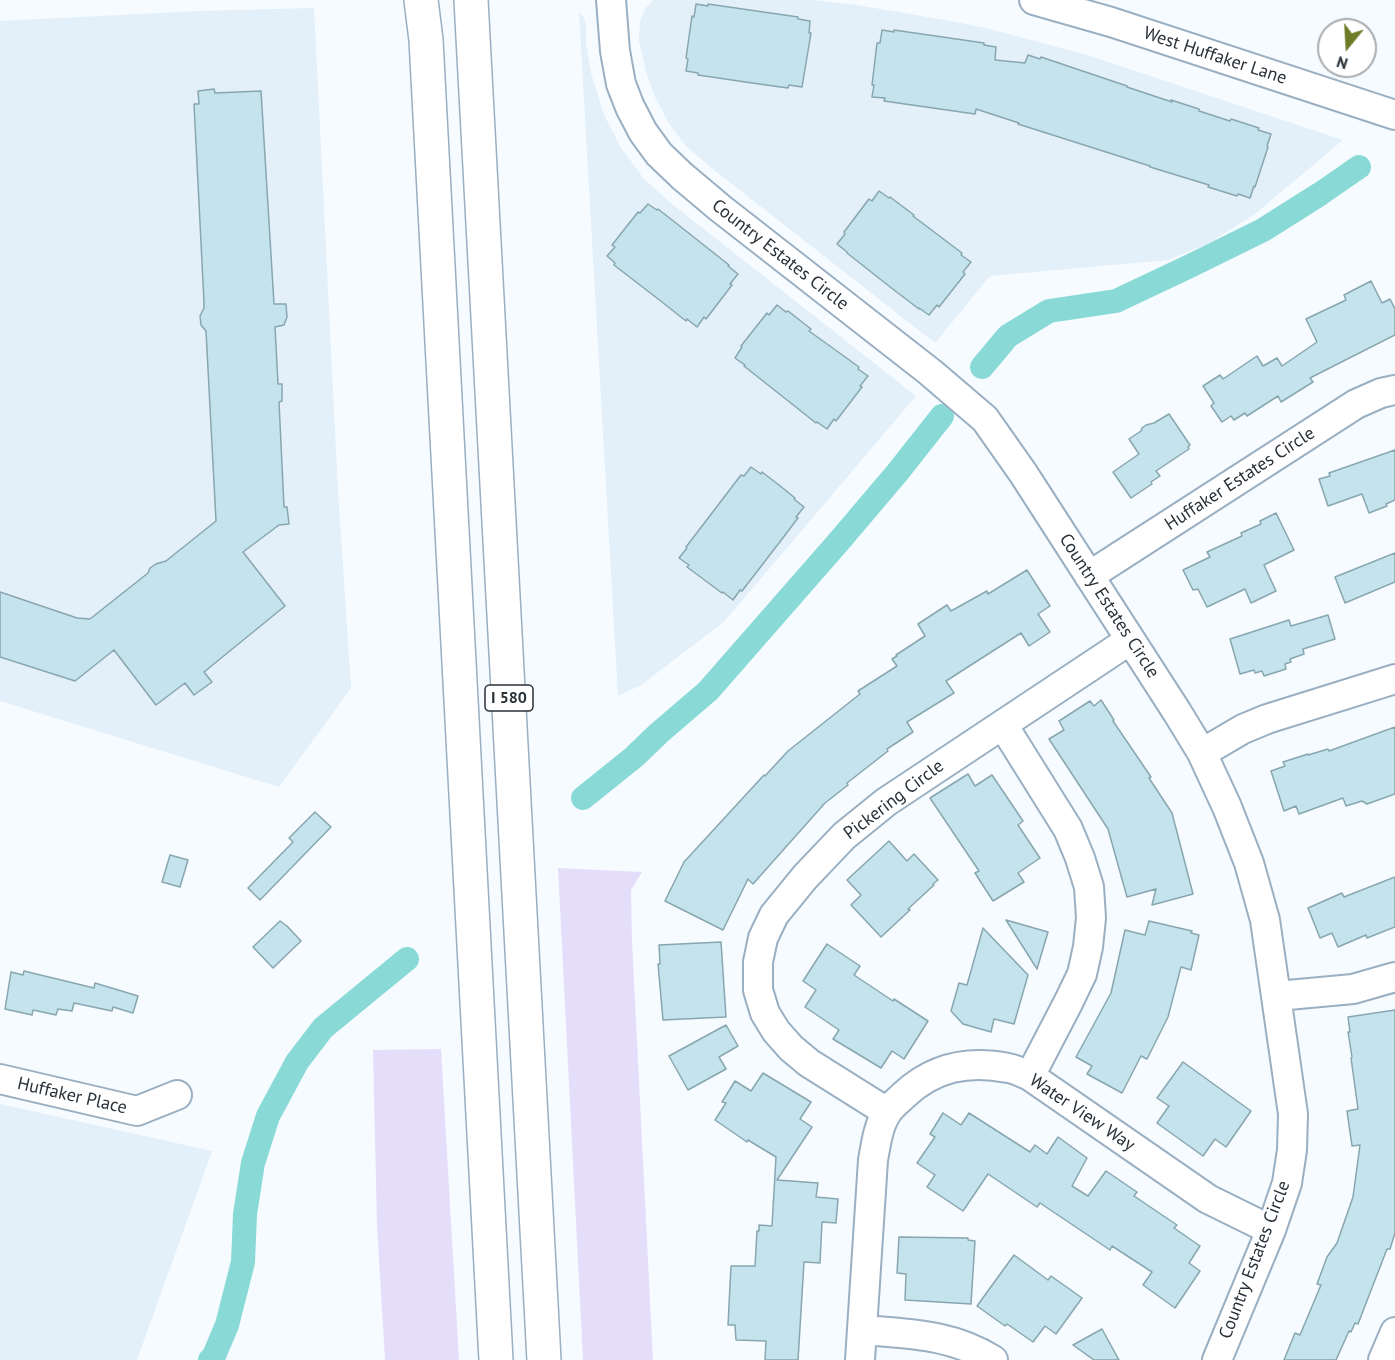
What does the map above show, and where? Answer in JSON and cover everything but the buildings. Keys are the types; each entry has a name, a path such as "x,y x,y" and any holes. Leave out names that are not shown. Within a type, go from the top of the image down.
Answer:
{"highway":[{"name":"I 580","path":"421,0 426,40 496,1360"},
{"name":"I 580","path":"471,0 544,1360"}],"street":[{"name":"Country Estates Circle","path":"611,0 615,51 621,84 643,132 659,153 682,177 930,372 985,419 1023,473 1177,712 1202,753 1227,807 1250,863 1265,920 1293,1114 1292,1150 1287,1183 1217,1360"},
{"name":"West Huffaker Lane","path":"1034,0 1067,8 1114,11 1395,115"},
{"name":"Huffaker Estates Circle","path":"1089,576 1356,404 1381,393 1395,390"},
{"name":"Pickering Circle","path":"887,1112 809,1063 776,1031 765,1013 758,990 758,962 763,938 774,915 805,877 844,836 886,802 1130,640"},
{"path":"1202,753 1243,729 1267,719 1395,679"},
{"path":"1002,725 1068,829 1089,887 1091,918 1082,974 1030,1076"},
{"path":"1276,996 1353,989 1395,977"},
{"name":"Water View Way","path":"860,1360 873,1160 877,1136 887,1112 916,1083 934,1073 960,1066 983,1065 1010,1068 1030,1076 1208,1199 1270,1230"},
{"name":"Huffaker Place","path":"0,1079 137,1111 177,1095"},
{"path":"862,1330 944,1338 970,1347 993,1360"},
{"path":"1383,1360 1395,1332"}],"shaded area":[{"path":"653,0 813,0 857,5 986,28 1087,55 1343,140 1255,214 1209,243 1168,260 990,276 935,343 685,145 668,122 655,97 639,41 640,21 645,9"},
{"path":"314,8 338,491 351,688 279,787 0,701 0,21"},
{"path":"579,12 586,24 586,44 591,73 604,115 620,146 644,179 672,204 916,396 724,622 641,685 618,696"},
{"path":"558,868 642,872 631,890 632,941 653,1360 583,1360"},
{"path":"441,1049 459,1360 385,1360 377,1226 373,1050"},
{"path":"0,1104 212,1151 137,1360 0,1360"}],"waterway":[{"path":"982,367 1008,336 1049,311 1116,301 1263,230 1359,167"},
{"path":"583,798 634,757 708,691 841,539 942,416"},
{"path":"210,1360 213,1358 227,1325 243,1262 245,1214 253,1163 268,1116 297,1062 323,1028 407,959"}]}
